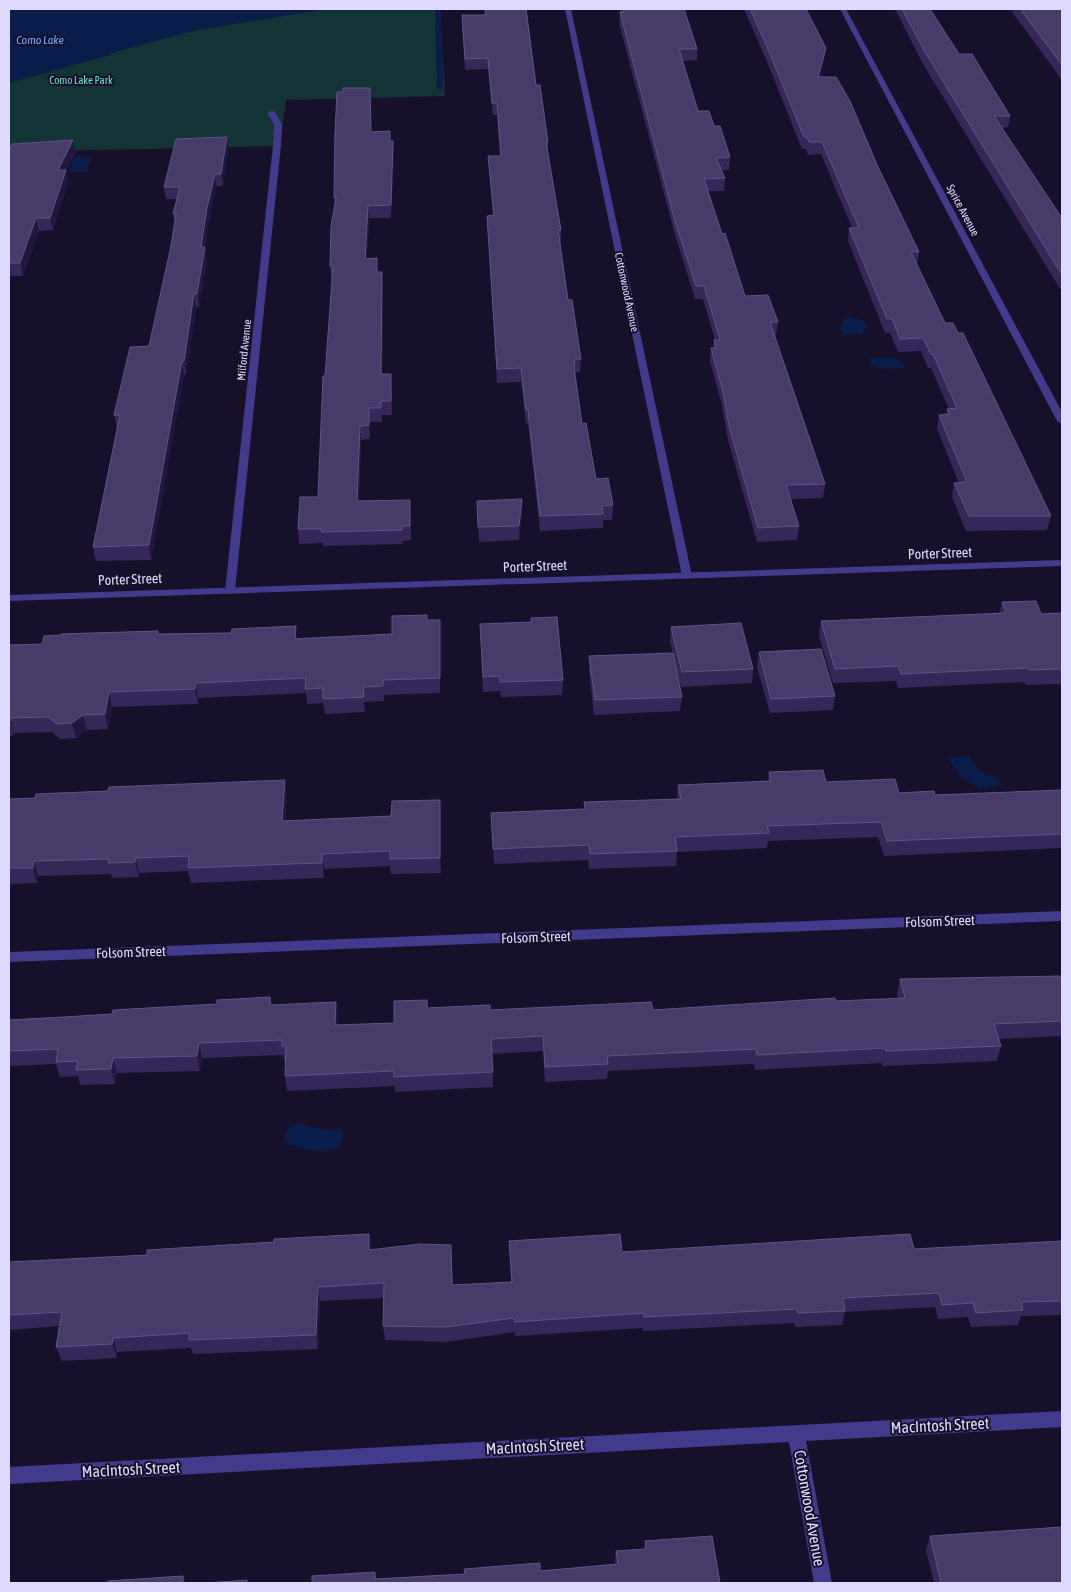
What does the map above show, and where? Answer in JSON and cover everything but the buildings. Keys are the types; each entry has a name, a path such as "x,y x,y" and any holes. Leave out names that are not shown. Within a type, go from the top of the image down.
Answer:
{"street":[{"name":"Cottonwood Avenue","path":"568,9 687,576"},
{"name":"Sprice Avenue","path":"844,9 1062,421"},
{"name":"Milford Avenue","path":"230,591 277,145 278,124 271,113"},
{"name":"Porter Street","path":"9,598 1062,564"},
{"name":"Folsom Street","path":"9,957 1062,916"},
{"name":"MacIntosh Street","path":"9,1476 1062,1419"},
{"name":"Cottonwood Avenue","path":"796,1432 823,1583"}],"green space":[{"name":"Como Lake Park","path":"9,9 440,9 445,96 286,100 280,146 9,152"}],"water":[{"name":"Como Lake","path":"9,9 327,9 197,30 9,83"},
{"path":"74,157 92,157 87,172 69,172"},
{"path":"848,317 862,320 870,326 864,329 863,334 845,334 840,329 844,319"},
{"path":"895,358 905,364 904,367 900,368 882,368 869,364 870,359"},
{"path":"969,755 979,770 998,780 1001,785 980,789 960,776 948,759"},
{"path":"299,1123 319,1129 341,1130 343,1135 341,1146 322,1151 308,1150 289,1145 284,1139 287,1128"}],"waterway":[{"path":"438,9 440,88"}]}
